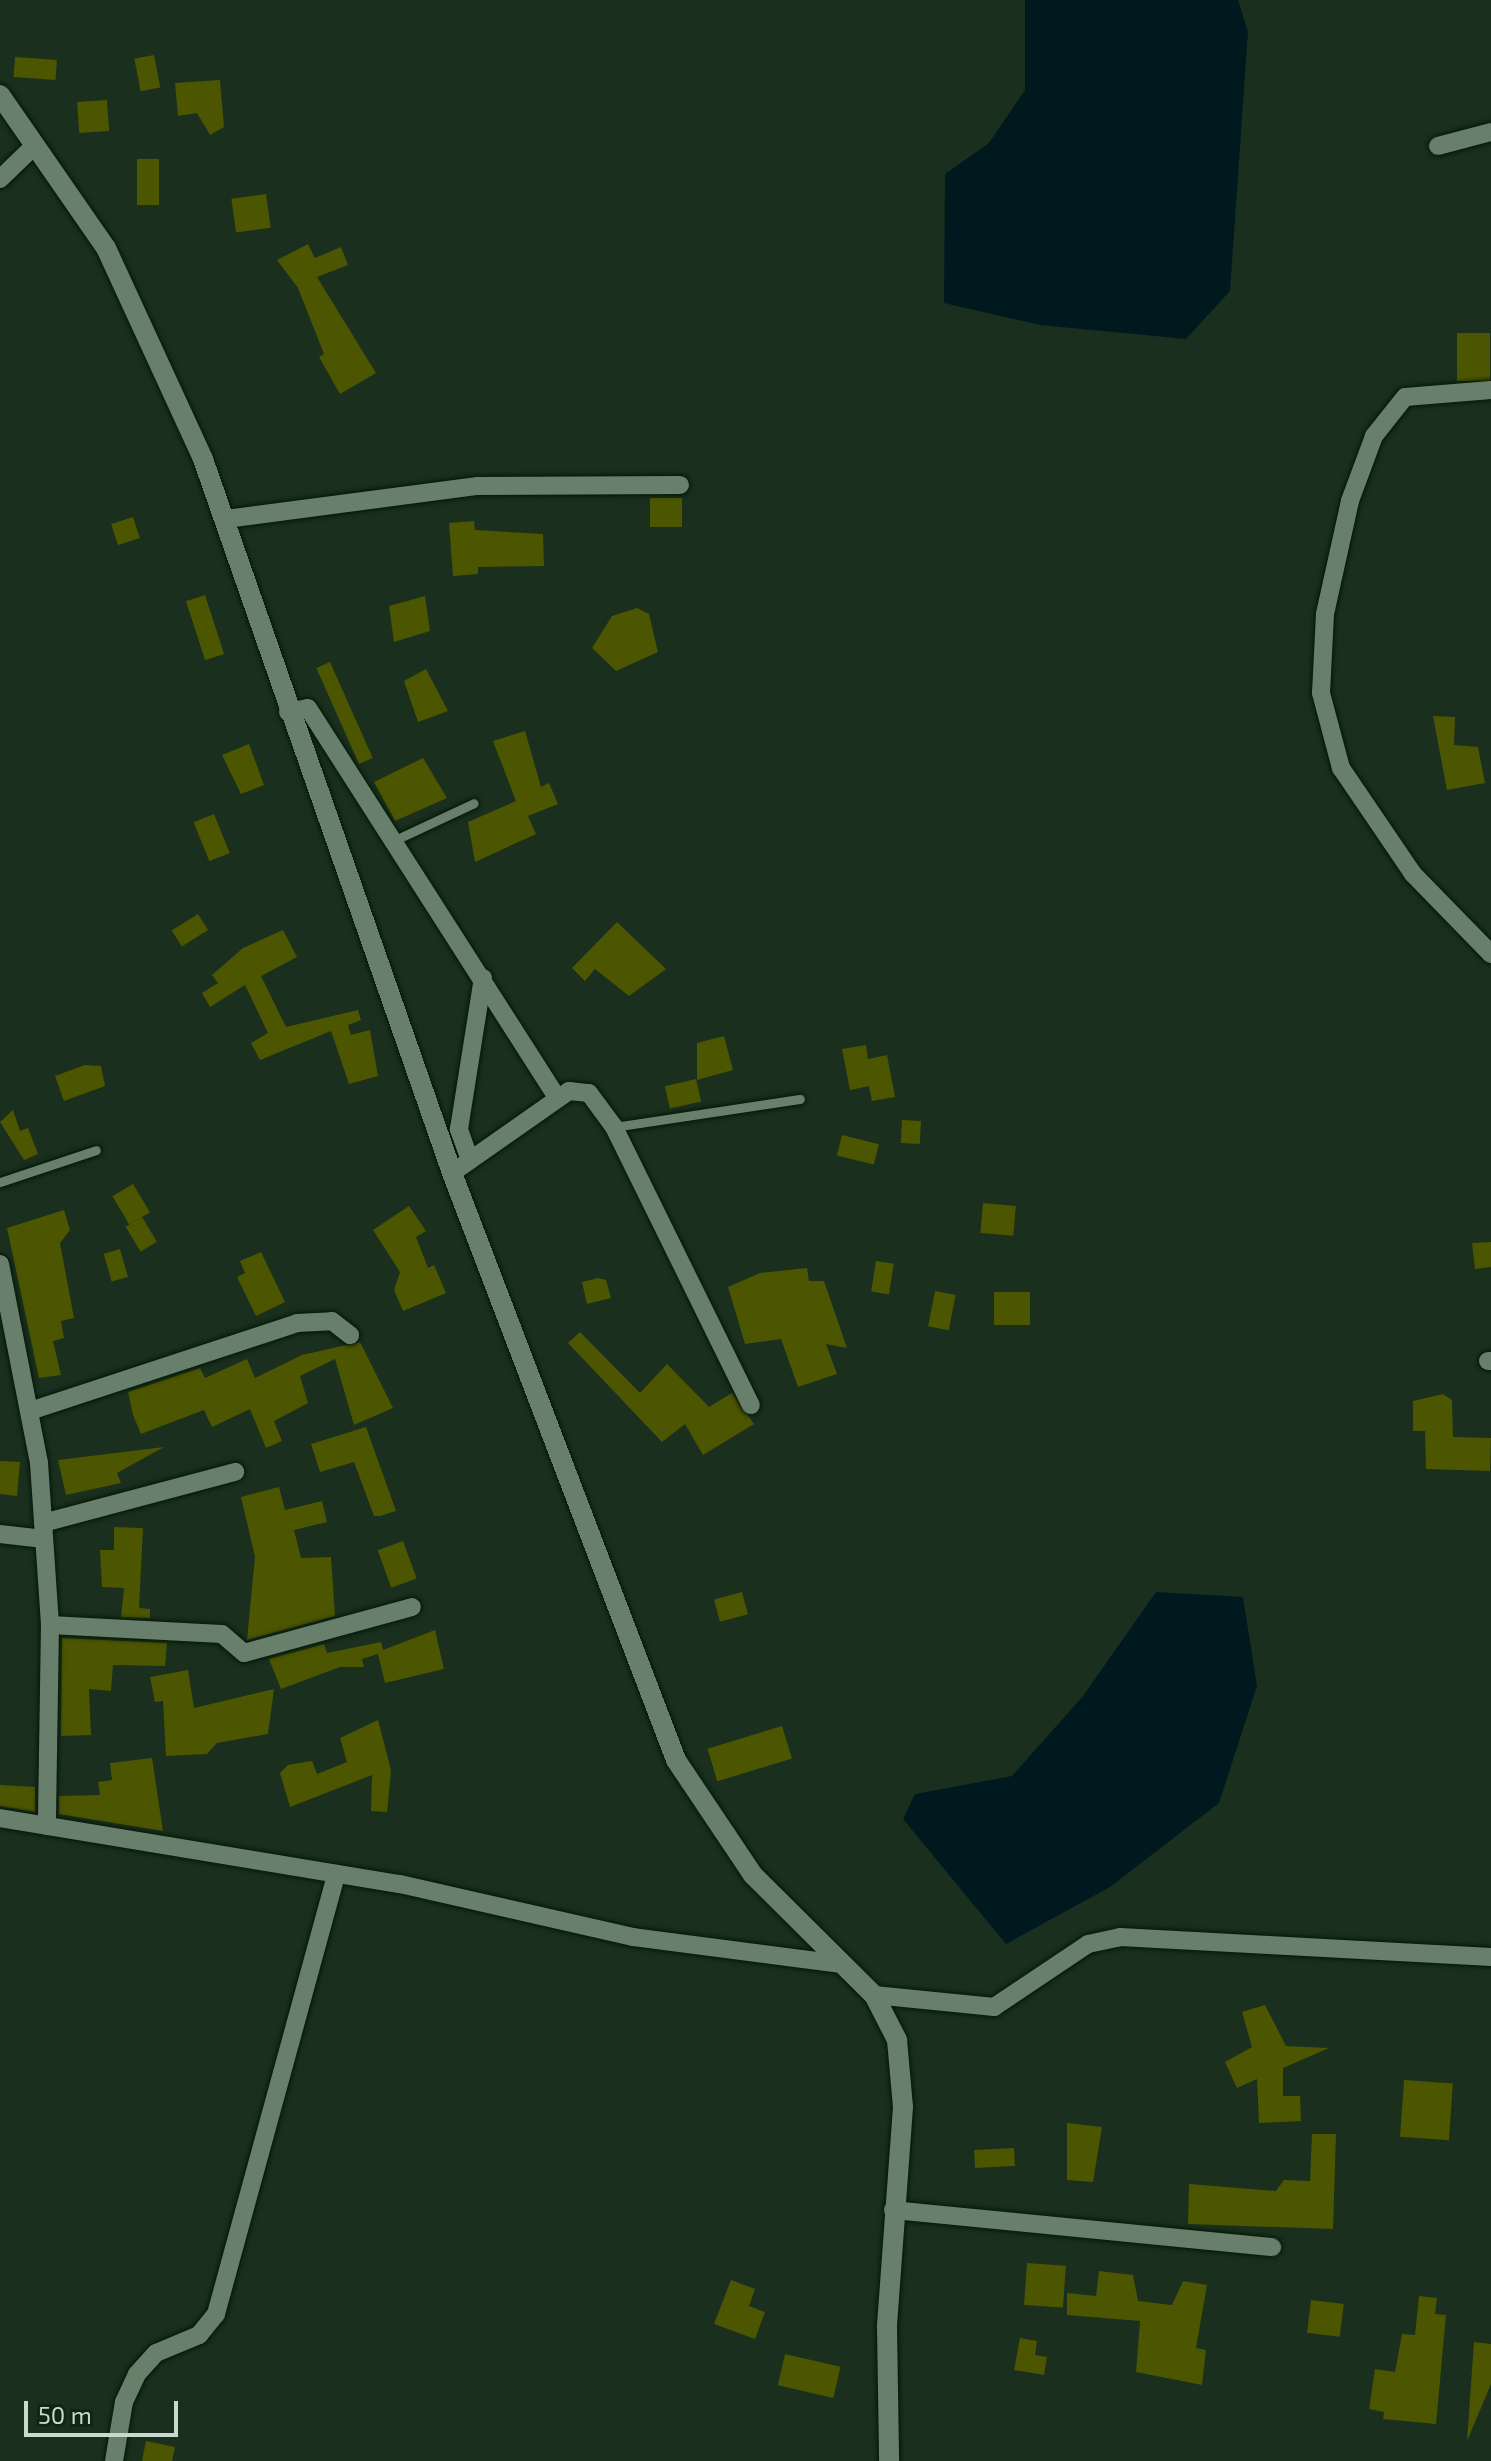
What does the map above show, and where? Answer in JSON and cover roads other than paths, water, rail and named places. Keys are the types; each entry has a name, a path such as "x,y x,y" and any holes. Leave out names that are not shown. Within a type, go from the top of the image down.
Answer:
{"street":[{"path":"0,95 32,148 106,248 226,519 288,712 452,1173 676,1760 753,1875 874,1995 897,2040 903,2107 893,2210 889,2461"},
{"path":"1438,146 1491,132"},
{"path":"0,179 32,148"},
{"path":"1491,390 1405,397 1374,436 1350,501 1325,614 1321,693 1341,768 1413,874 1491,954"},
{"path":"226,519 478,486 680,485"},
{"path":"288,712 308,708 390,843 483,978 557,1098"},
{"path":"470,1160 459,1129 483,978"},
{"path":"452,1173 557,1098 589,1093 614,1127 751,1405"},
{"path":"0,1264 8,1337 30,1411 44,1531 50,1625 47,1826"},
{"path":"30,1411 297,1323 332,1321 350,1335"},
{"path":"0,1534 44,1531 235,1472"},
{"path":"50,1625 222,1634 244,1653 412,1607"},
{"path":"0,1818 336,1874 633,1937 842,1964"},
{"path":"114,2461 124,2402 137,2374 156,2353 199,2335 216,2314 336,1874"},
{"path":"874,1995 994,2007 1088,1944 1120,1937 1491,1957"},
{"path":"893,2210 1272,2247"}],"lane":[{"path":"390,843 474,803"},
{"path":"614,1127 800,1099"},
{"path":"0,1182 96,1150"}],"water":[{"path":"1025,0 1238,0 1248,32 1230,291 1186,339 1040,325 944,303 945,174 989,143 1025,90"},
{"path":"1156,1592 1243,1597 1257,1686 1219,1803 1110,1887 1006,1944 903,1819 915,1794 1012,1776 1083,1696"}]}
